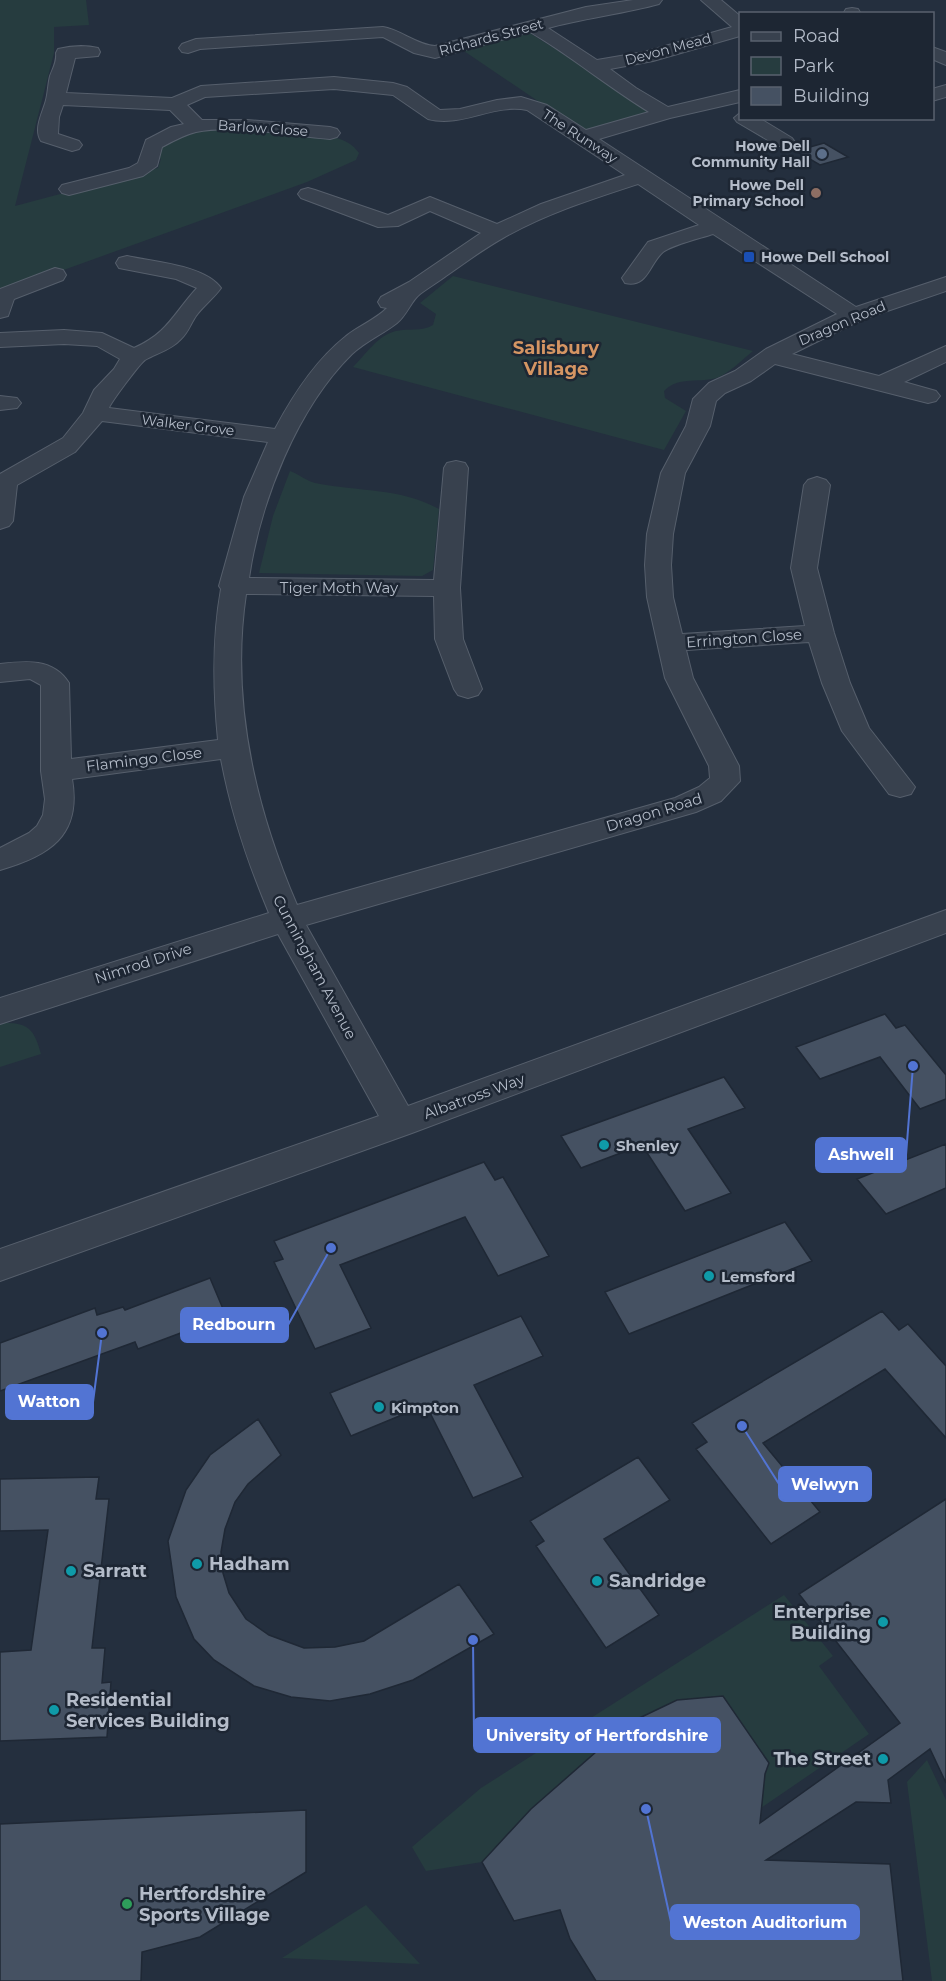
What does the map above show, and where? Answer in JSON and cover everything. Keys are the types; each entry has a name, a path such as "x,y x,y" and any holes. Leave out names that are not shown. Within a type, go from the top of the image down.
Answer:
{"street":[{"name":"Richards Street","path":"188,48 196,44 383,32 397,35 423,51 435,52 586,12 628,7 653,0"},
{"path":"714,0 739,22"},
{"path":"532,26 565,45 629,92 665,113"},
{"name":"Devon Mead","path":"595,66 646,57 739,31"},
{"path":"72,145 48,137 49,117 66,59 65,52 92,51"},
{"name":"The Runway","path":"56,99 175,104 198,88 334,83 393,88 435,115 451,117 520,103 534,106 585,137 715,226 853,315"},
{"path":"585,137 665,113 739,96"},
{"path":"719,101 739,115"},
{"name":"Barlow Close","path":"175,104 196,126"},
{"path":"747,120 786,142"},
{"name":"Barlow Close","path":"69,189 136,172 147,166 153,144 178,131 196,126 236,123 269,129 330,133"},
{"name":"Cunningham Avenue","path":"399,1123 286,918 247,816 231,748 226,673 232,586 237,556 249,516 282,437 325,371 357,338 394,315 408,293 497,232 592,192 641,176"},
{"path":"308,194 378,221 391,222 430,203 497,232"},
{"path":"633,278 656,247 715,226"},
{"path":"0,520 4,484 29,466 62,451 78,439 95,413 102,395 124,374 132,357 156,347 174,334 188,311 210,288 206,282 193,278 127,263"},
{"path":"0,311 4,295 55,275"},
{"name":"Dragon Road","path":"286,918 685,806 710,794 725,781 724,766 679,678 660,597 658,565 660,534 673,473 698,426 726,408 744,376 774,354 853,315 946,284"},
{"path":"0,340 64,337 102,340 132,357"},
{"path":"882,384 946,353"},
{"path":"774,354 784,359 928,396"},
{"name":"Walker Grove","path":"95,413 282,437"},
{"path":"456,468 447,588 449,639 468,689"},
{"name":"Errington Close","path":"817,485 804,567 820,633 836,683 856,731 900,787"},
{"name":"Tiger Moth Way","path":"232,586 447,588"},
{"name":"Errington Close","path":"669,643 820,633"},
{"path":"0,673 36,670 49,675 55,683 56,771 60,805 54,829 25,852 0,859"},
{"name":"Flamingo Close","path":"56,771 231,748"},
{"name":"Nimrod Drive","path":"0,1011 286,918"},
{"name":"Albatross Way","path":"0,1265 399,1123 946,921"}],"green space":[{"path":"0,0 86,0 89,25 54,27 54,53 15,206 158,168 161,159 155,158 161,142 227,127 249,128 280,135 335,137 352,146 359,153 356,160 307,182 0,293"},
{"path":"528,32 655,111 582,131 461,49"},
{"path":"453,276 753,351 719,377 683,381 664,391 665,398 686,411 664,450 353,367 384,336 401,330 433,325 436,314 420,303"},
{"path":"290,471 315,483 394,493 439,509 433,570 422,576 259,573 273,516"},
{"path":"0,1023 17,1024 28,1028 36,1038 41,1054 0,1067"},
{"path":"784,1595 833,1656 819,1666 869,1734 761,1808 765,1774 769,1762 723,1697 677,1700 634,1721 531,1809 482,1862 426,1871 412,1847 481,1788"},
{"path":"927,1760 946,1800 946,1981 932,1981 907,1782"},
{"path":"366,1905 420,1964 282,1958"}],"building":[{"name":"Howe Dell Community Hall","path":"824,143 848,157 820,165 796,151"},
{"path":"885,1014 896,1028 905,1025 946,1075 946,1099 920,1109 880,1057 820,1079 796,1047"},
{"name":"Shenley","path":"724,1077 745,1108 688,1129 731,1193 685,1211 642,1145 581,1168 561,1136"},
{"path":"946,1144 946,1188 886,1214 857,1179"},
{"path":"484,1162 495,1180 503,1177 549,1256 498,1276 465,1217 340,1265 371,1328 315,1349 274,1262 283,1259 274,1241"},
{"name":"Lemsford","path":"785,1222 812,1261 629,1334 605,1292"},
{"path":"210,1278 226,1316 138,1349 135,1342 0,1391 0,1343 95,1308 97,1315 123,1307 125,1310"},
{"path":"882,1311 899,1330 908,1324 946,1366 946,1438 885,1369 763,1443 820,1512 771,1544 696,1449 707,1442 692,1423"},
{"name":"Kimpton","path":"521,1316 543,1356 474,1385 523,1477 473,1498 426,1405 351,1436 330,1393"},
{"name":"Hadham","path":"258,1419 281,1455 248,1484 235,1502 225,1529 221,1552 223,1573 229,1593 246,1619 269,1635 304,1648 335,1647 364,1641 459,1584 494,1634 413,1680 370,1694 330,1701 291,1697 254,1686 214,1660 194,1639 176,1597 168,1541 186,1490 210,1455"},
{"name":"Sandridge","path":"638,1457 670,1500 604,1539 659,1615 606,1648 536,1546 544,1541 530,1521"},
{"path":"99,1477 96,1499 109,1499 92,1648 105,1648 102,1683 111,1682 107,1737 0,1741 0,1652 31,1650 48,1530 0,1531 0,1479"},
{"path":"946,1499 946,1783 930,1749 888,1780 891,1803 856,1802 766,1860 890,1864 903,1981 596,1981 570,1939 560,1910 514,1921 482,1862 531,1809 629,1723 677,1700 723,1696 769,1763 765,1774 760,1823 900,1723 799,1594"},
{"name":"Hertfordshire Sports Village","path":"306,1810 306,1872 200,1937 142,1952 141,1981 0,1981 0,1824"}],"place":[{"name":"Howe Dell Community Hall","path":"822,154"},
{"name":"Howe Dell Primary School","path":"816,193"},
{"name":"Howe Dell School","path":"749,257"},
{"name":"Ashwell","path":"913,1066"},
{"name":"Shenley","path":"604,1145"},
{"name":"Redbourn","path":"331,1248"},
{"name":"Lemsford","path":"709,1276"},
{"name":"Watton","path":"102,1333"},
{"name":"Kimpton","path":"379,1407"},
{"name":"Welwyn","path":"742,1426"},
{"name":"Hadham","path":"197,1564"},
{"name":"Sarratt","path":"71,1571"},
{"name":"Sandridge","path":"597,1581"},
{"name":"Enterprise Building","path":"883,1622"},
{"name":"University of Hertfordshire","path":"473,1640"},
{"name":"Residential Services Building","path":"54,1710"},
{"name":"The Street","path":"883,1759"},
{"name":"Weston Auditorium","path":"646,1809"},
{"name":"Hertfordshire Sports Village","path":"127,1904"}],"district":[{"name":"Salisbury Village","path":"556,358"}]}
